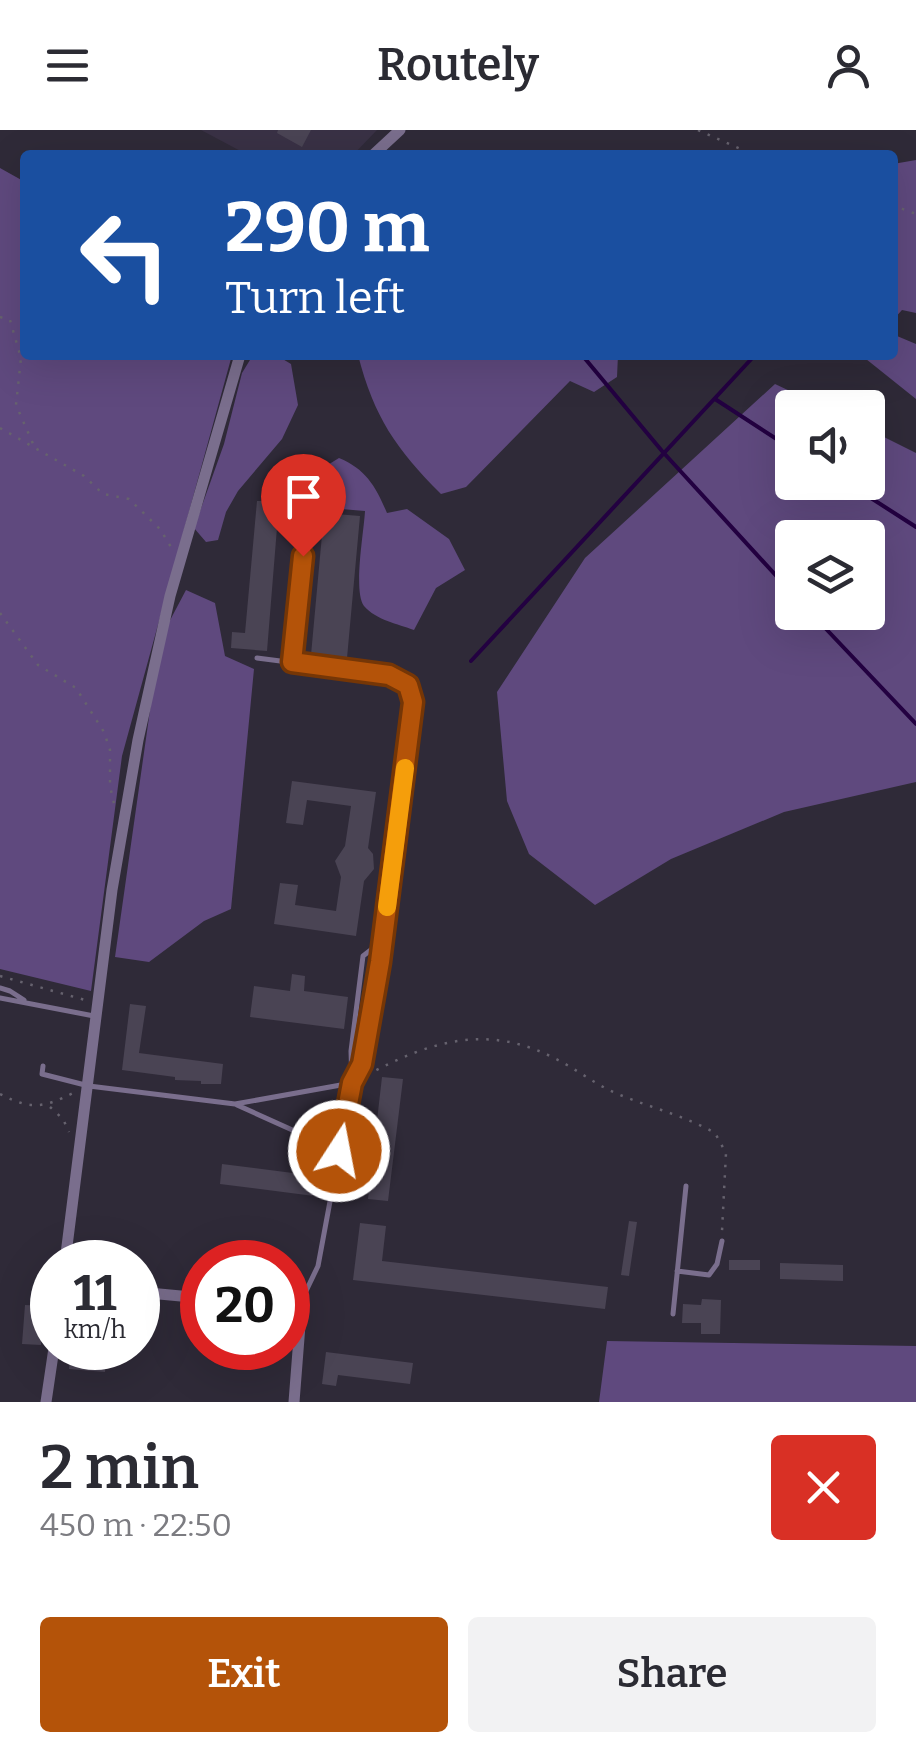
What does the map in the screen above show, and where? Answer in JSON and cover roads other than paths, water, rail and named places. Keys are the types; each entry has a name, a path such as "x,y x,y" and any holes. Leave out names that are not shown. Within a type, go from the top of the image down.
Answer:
{"street":[{"path":"378,150 400,130"},
{"path":"68,1240 124,818 138,740 180,560 239,360"},
{"path":"46,1402 51,1370"},
{"path":"294,1402 297,1370"}],"lane":[{"path":"292,662 303,556"},
{"path":"257,658 389,675 408,685 413,702 382,950 362,1064 352,1083"},
{"path":"310,1280 318,1266 352,1083 351,1051 363,956 372,949 382,950"},
{"path":"0,988 28,1003"},
{"path":"0,998 98,1010"},
{"path":"43,1066 42,1074 90,1086 235,1104 339,1151"},
{"path":"235,1104 352,1083"},
{"path":"673,1314 686,1186"},
{"path":"677,1271 709,1275 717,1264 722,1241"}],"waterway":[{"path":"586,360 662,451 775,574"},
{"path":"471,661 750,360"},
{"path":"715,399 775,438"},
{"path":"874,500 916,527"},
{"path":"827,630 916,724"}]}
